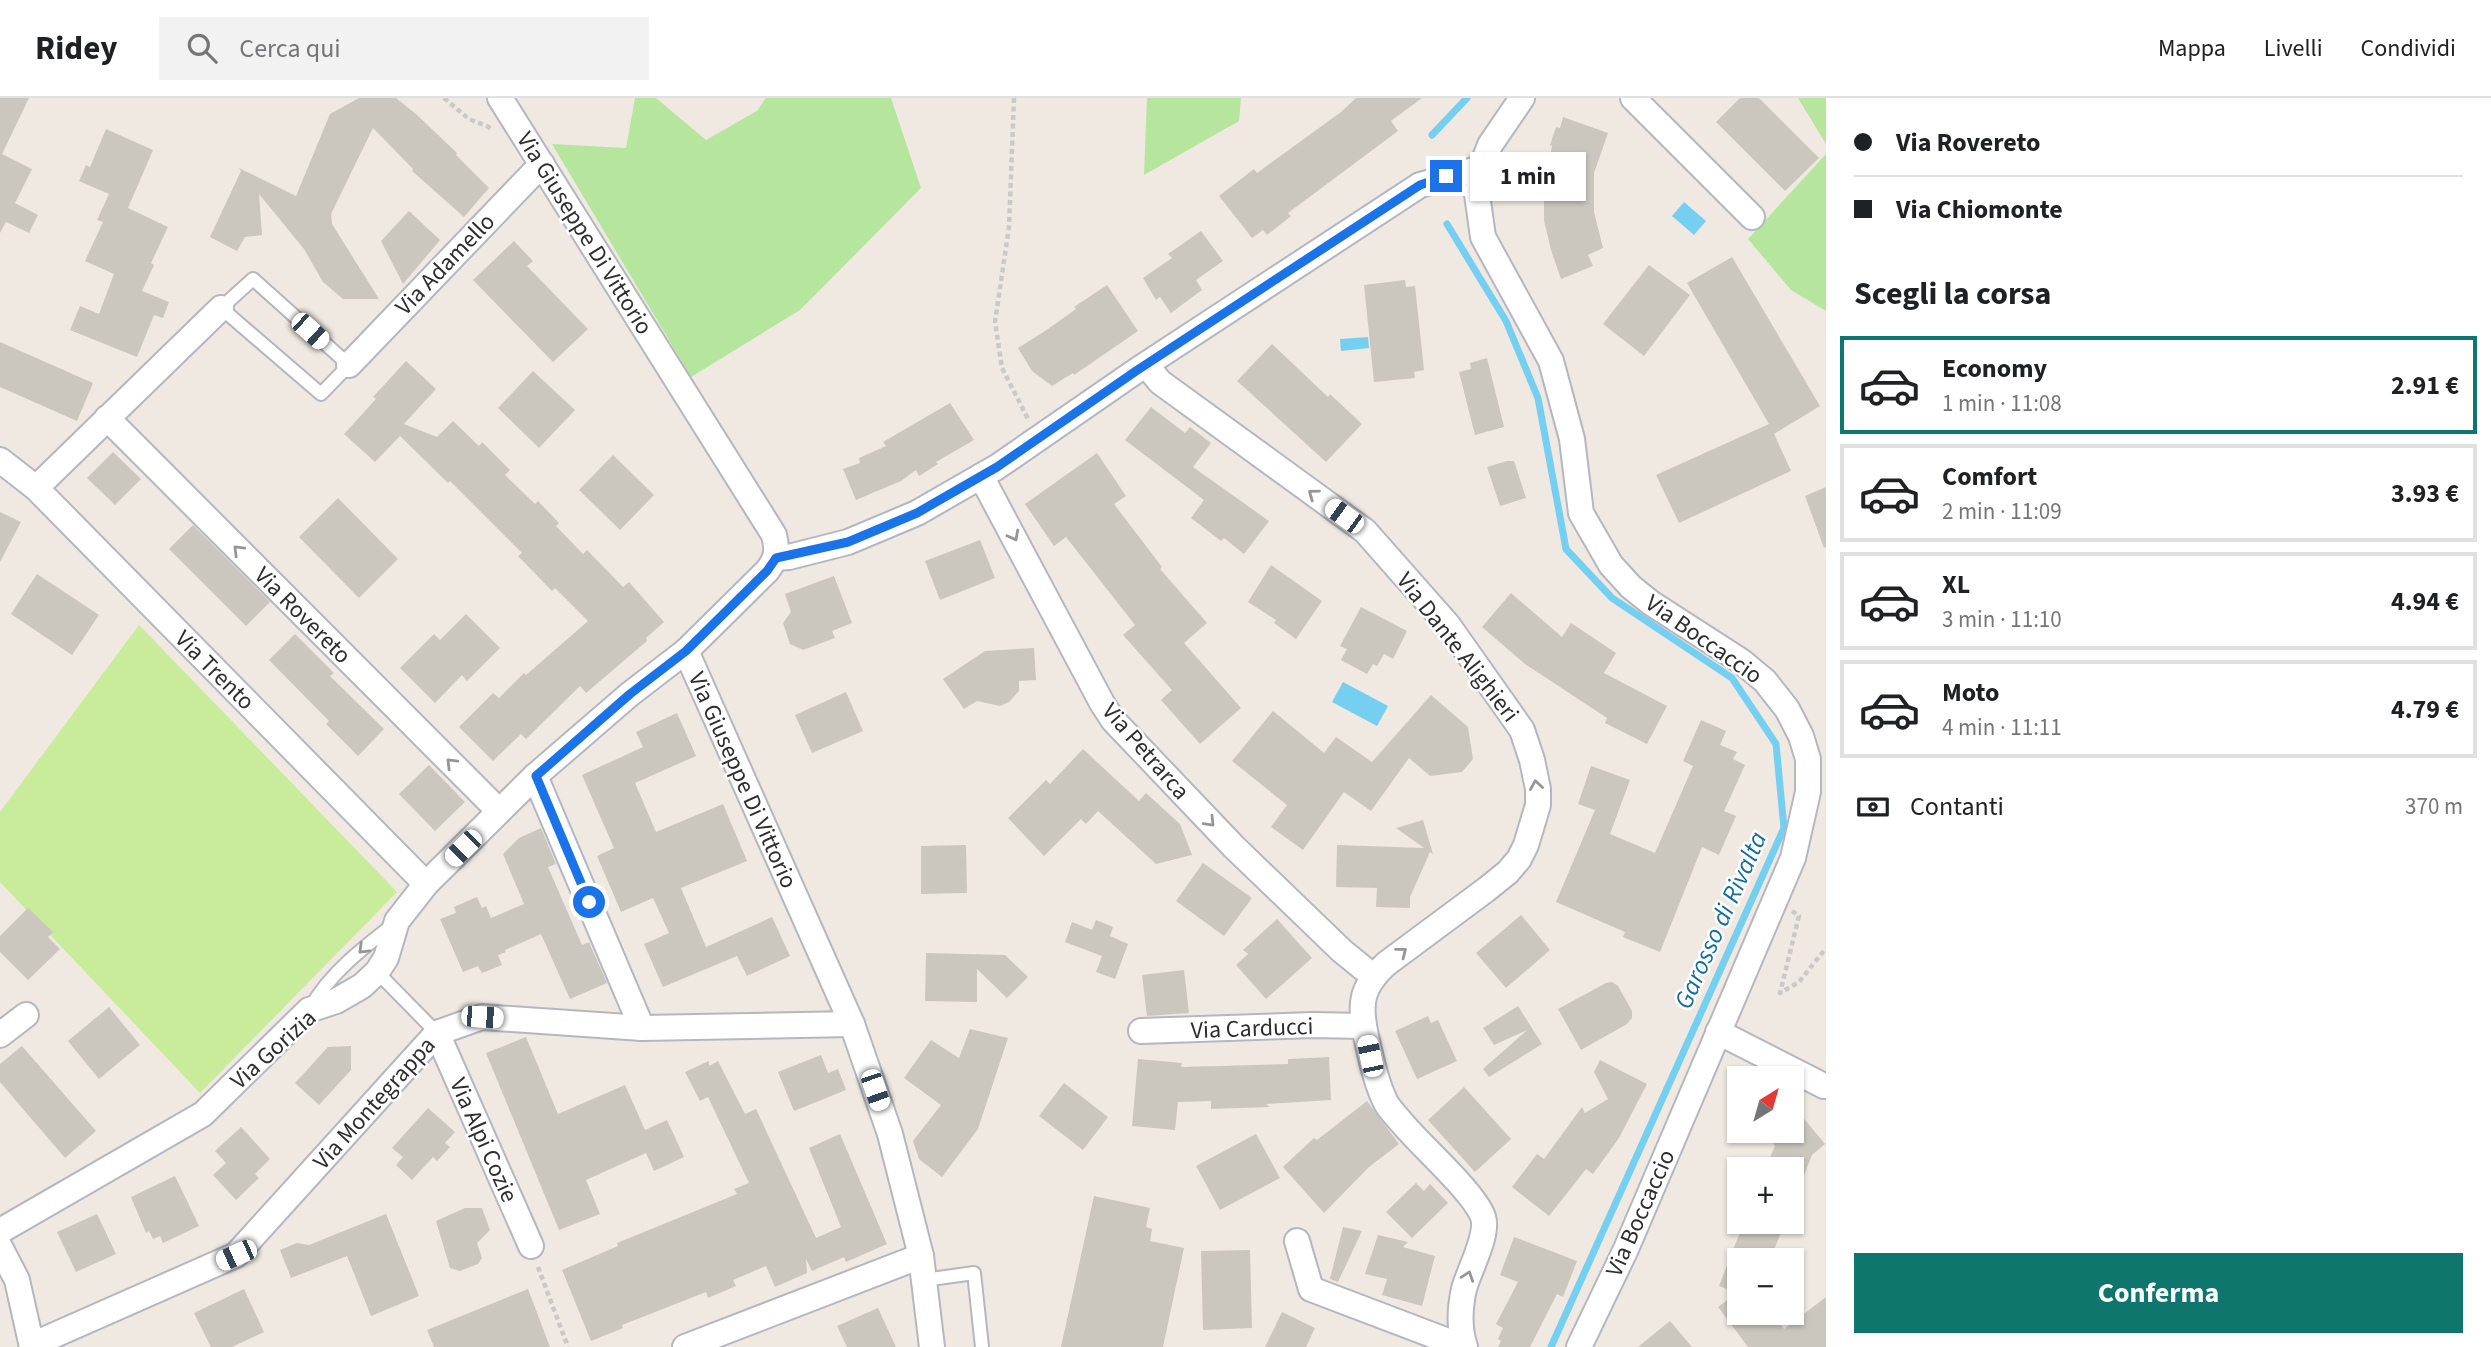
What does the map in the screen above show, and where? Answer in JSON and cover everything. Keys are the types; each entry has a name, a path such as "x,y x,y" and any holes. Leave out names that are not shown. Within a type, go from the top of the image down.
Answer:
{"street":[{"name":"Via Giuseppe Di Vittorio","path":"500,98 774,535 776,558 767,571 686,651 852,1024 890,1134 923,1268 932,1347"},
{"path":"776,558 848,542 917,513 1038,439 1420,185 1481,168 1490,145 1522,98"},
{"path":"1633,98 1752,217"},
{"name":"Via Adamello","path":"349,365 542,164"},
{"name":"Via Boccaccio","path":"1481,168 1477,194 1483,236 1551,361 1572,439 1581,513 1611,565 1631,587 1651,603 1741,661 1765,681 1787,709 1801,736 1808,759 1808,792 1793,858 1626,1249 1579,1347"},
{"path":"36,488 221,309"},
{"name":"Via Dante Alighieri","path":"1147,366 1160,382 1365,531 1448,625 1522,730 1532,760 1538,789 1538,805 1519,859 1508,872 1399,953 1374,977 1362,1015"},
{"name":"Via Rovereto","path":"107,418 499,811"},
{"name":"Via Trento","path":"0,460 36,488 426,884"},
{"name":"Via Petrarca","path":"981,476 1102,703 1114,720 1234,847 1342,951 1374,977"},
{"name":"Via Gorizia","path":"0,1231 203,1114 309,1010 362,986 377,972 386,958 397,921 426,884 536,776 630,694 686,651"},
{"path":"536,776 642,1028"},
{"path":"1297,1241 1311,1289 1464,1345 1464,1289 1485,1229 1483,1218 1463,1188 1387,1104 1370,1056 1362,1015 1342,951"},
{"path":"0,1035 26,1015"},
{"name":"Via Carducci","path":"1141,1031 1313,1025 1362,1015"},
{"name":"Via Montegrappa","path":"32,1346 236,1255 437,1033 482,1017 642,1028 852,1024"},
{"path":"1718,1032 1824,1086"},
{"name":"Via Alpi Cozie","path":"437,1033 531,1246"},
{"path":"0,1247 16,1280 32,1346"},
{"path":"685,1347 923,1268"}],"lane":[{"path":"253,279 349,365 321,394 221,309 253,279"},
{"path":"309,1010 319,993 370,942 397,921"},
{"path":"377,972 437,1033"},
{"path":"923,1268 974,1273 982,1347"}],"path":[{"path":"444,98 469,119 487,125 496,135"},
{"path":"1014,98 1009,227 995,322 1003,368 1038,439"},
{"path":"1775,901 1799,916 1780,993 1799,982 1826,948"},
{"path":"531,1246 568,1347"}],"green space":[{"path":"635,98 656,98 706,140 757,111 766,98 891,98 921,188 800,310 691,377 552,144 626,148"},
{"path":"1147,98 1241,98 1239,121 1144,175"},
{"path":"1798,98 1826,98 1826,144"},
{"path":"1826,154 1826,311 1791,290 1748,239"},
{"path":"139,625 397,892 200,1093 0,882 0,812"}],"water":[{"path":"1684,202 1706,221 1694,235 1672,216"},
{"path":"1368,337 1369,348 1341,351 1340,339"},
{"path":"1343,682 1388,706 1377,726 1332,702"}],"building":[{"path":"0,98 29,98 2,154 32,169 15,203 38,215 29,233 6,222 0,233"},
{"path":"359,98 396,98 457,153 489,188 464,217 412,171 373,128 331,214 332,224 379,299 343,299 323,282 304,249 259,194 262,235 245,237 237,251 210,237 241,171 239,168 296,196 330,114"},
{"path":"1356,98 1422,98 1391,121 1398,131 1288,213 1291,216 1267,235 1263,230 1252,238 1219,196 1254,169 1257,173 1341,112"},
{"path":"1740,98 1759,98 1819,158 1785,191 1716,122"},
{"path":"1563,117 1608,133 1594,173 1594,212 1603,248 1588,255 1593,266 1561,279 1544,220 1544,188 1552,146 1550,145 1556,127 1560,128"},
{"path":"106,129 153,150 128,208 168,227 151,263 154,265 142,291 169,302 163,318 154,315 137,357 70,330 80,306 99,314 114,274 85,261 103,222 97,220 109,194 79,181 86,165 90,167"},
{"path":"409,211 440,240 403,284 381,241"},
{"path":"1201,231 1223,261 1196,280 1202,290 1171,313 1160,297 1156,300 1143,278 1172,258 1168,254"},
{"path":"514,241 533,261 527,266 588,329 553,362 473,280"},
{"path":"1732,257 1820,406 1774,434 1791,471 1679,523 1656,475 1769,424 1687,283"},
{"path":"1649,265 1690,295 1644,356 1603,324"},
{"path":"1405,280 1406,287 1415,286 1424,370 1414,372 1415,378 1374,382 1364,285"},
{"path":"1107,285 1138,331 1074,375 1073,373 1052,386 1032,371 1018,348"},
{"path":"0,342 93,383 77,421 0,387"},
{"path":"1272,344 1328,397 1330,394 1362,424 1326,462 1237,381"},
{"path":"1487,358 1504,427 1475,435 1459,372 1471,369 1470,363"},
{"path":"406,361 436,389 404,424 437,437 453,421 479,446 482,442 510,470 505,475 535,504 538,501 559,523 556,526 583,554 587,550 623,587 629,582 664,622 646,638 647,641 586,693 580,686 526,739 521,734 493,761 459,727 493,693 499,698 524,673 526,675 588,621 555,588 552,591 518,556 522,553 450,481 448,483 400,436 375,462 344,434"},
{"path":"533,371 575,410 539,448 498,408"},
{"path":"950,403 974,440 936,462 938,464 919,476 916,470 901,481 856,500 843,469 860,463 859,458 886,446 883,442"},
{"path":"1151,407 1185,433 1190,427 1211,443 1193,467 1269,521 1244,554 1224,538 1221,541 1191,518 1204,500 1125,440"},
{"path":"113,452 141,479 115,505 87,478"},
{"path":"1097,453 1126,496 1114,504 1162,567 1160,569 1207,623 1184,643 1241,708 1200,744 1161,700 1172,690 1123,635 1135,625 1066,537 1054,546 1025,504"},
{"path":"613,455 654,495 620,530 579,490"},
{"path":"1514,461 1526,498 1500,506 1487,467"},
{"path":"1826,487 1826,547 1824,548 1805,496"},
{"path":"338,498 398,559 359,598 299,537"},
{"path":"0,512 21,522 0,562"},
{"path":"193,525 270,602 246,626 169,549"},
{"path":"980,540 995,578 940,600 925,561"},
{"path":"1271,565 1322,601 1296,639 1274,623 1276,620 1248,602"},
{"path":"37,574 99,615 72,655 11,614"},
{"path":"834,576 852,623 832,631 835,638 803,650 790,644 783,623 791,612 785,594"},
{"path":"1511,593 1562,637 1571,623 1616,653 1604,673 1667,706 1647,744 1605,723 1607,718 1525,664 1482,627"},
{"path":"1361,607 1407,631 1393,659 1384,654 1377,666 1373,664 1367,674 1341,660 1347,649 1340,646"},
{"path":"466,614 500,648 467,681 462,675 435,703 400,668 434,634 440,640"},
{"path":"295,634 334,673 330,676 384,729 358,756 326,724 329,721 269,660"},
{"path":"1034,648 1036,680 1019,681 1019,691 1009,702 1000,706 977,701 964,709 943,679 985,651"},
{"path":"846,692 863,731 812,753 795,715"},
{"path":"1431,695 1468,727 1473,759 1462,772 1430,776 1409,758 1371,811 1344,792 1303,850 1271,827 1287,805 1232,761 1273,711 1324,753 1336,737 1372,762"},
{"path":"677,713 696,756 635,783 656,832 723,804 747,861 681,888 706,947 772,917 790,956 747,976 737,956 663,987 644,944 669,933 653,898 621,912 597,856 614,848 582,775 643,747 636,732"},
{"path":"1701,720 1726,731 1720,745 1737,752 1733,759 1745,765 1724,811 1736,816 1719,855 1702,847 1660,952 1623,937 1625,932 1556,902 1595,810 1578,804 1591,766 1630,780 1610,834 1655,853 1693,766 1683,761"},
{"path":"1083,749 1139,801 1146,793 1180,824 1192,855 1156,864 1098,811 1086,824 1081,819 1044,856 1008,818 1046,780 1050,784"},
{"path":"429,765 465,802 435,831 399,794"},
{"path":"1423,820 1433,854 1430,852 1410,897 1410,908 1376,907 1377,888 1336,887 1337,845 1424,848 1396,828"},
{"path":"541,828 556,864 548,867 582,945 589,942 607,983 570,999 541,934 498,955 502,965 482,973 478,966 463,972 440,919 456,913 454,907 477,897 482,908 486,906 491,918 524,904 503,854 519,838"},
{"path":"966,845 967,893 921,894 921,846"},
{"path":"1203,863 1252,898 1224,936 1176,901"},
{"path":"28,908 53,932 48,937 60,949 28,980 0,952 0,936"},
{"path":"1521,915 1550,950 1506,988 1476,953"},
{"path":"1277,919 1312,958 1266,999 1236,965 1248,954 1243,950"},
{"path":"1096,920 1113,927 1110,936 1128,944 1115,979 1096,972 1102,956 1065,942 1072,922 1092,930"},
{"path":"926,953 1005,955 1028,977 1007,998 977,969 977,1002 925,1001"},
{"path":"1184,970 1189,1013 1147,1016 1142,975"},
{"path":"1612,982 1618,986 1632,1011 1632,1018 1627,1024 1581,1050 1558,1009"},
{"path":"1518,1006 1542,1044 1489,1077 1483,1069 1527,1030 1494,1045 1483,1028"},
{"path":"109,1007 140,1045 99,1079 68,1041"},
{"path":"1428,1016 1431,1023 1438,1020 1457,1061 1417,1079 1395,1031"},
{"path":"970,1029 1008,1038 978,1129 942,1177 919,1159 913,1141 941,1105 904,1078 931,1040 959,1058"},
{"path":"526,1037 558,1114 625,1085 645,1130 667,1120 684,1157 654,1171 646,1153 586,1180 600,1214 559,1230 486,1053"},
{"path":"22,1046 96,1131 65,1158 0,1082 0,1064"},
{"path":"351,1046 351,1070 319,1105 295,1083 328,1047"},
{"path":"821,1055 828,1073 838,1069 846,1090 794,1111 778,1072"},
{"path":"1329,1057 1331,1100 1266,1104 1270,1107 1211,1109 1211,1101 1178,1102 1175,1130 1132,1126 1138,1059 1182,1063 1181,1067 1288,1064 1288,1059"},
{"path":"1600,1060 1647,1084 1619,1138 1593,1174 1586,1169 1549,1216 1512,1187 1537,1154 1544,1159 1582,1107 1585,1113 1608,1099 1594,1072"},
{"path":"709,1061 709,1066 718,1061 745,1114 756,1109 816,1238 841,1227 809,1148 840,1134 887,1244 846,1262 844,1257 812,1271 806,1259 807,1273 775,1287 766,1266 733,1280 736,1286 708,1298 706,1292 622,1325 623,1328 591,1341 562,1270 618,1246 617,1243 737,1194 734,1189 749,1183 708,1097 700,1101 685,1072"},
{"path":"1064,1083 1108,1117 1083,1150 1039,1116"},
{"path":"1464,1087 1511,1139 1475,1172 1428,1120"},
{"path":"1367,1101 1399,1144 1369,1167 1324,1213 1283,1167 1314,1138 1317,1140"},
{"path":"428,1108 455,1132 445,1143 450,1147 437,1161 433,1157 412,1180 396,1165 403,1157 392,1148"},
{"path":"1804,1119 1825,1144 1812,1155 1804,1175 1804,1157 1770,1157 1775,1146 1773,1143 1804,1143"},
{"path":"241,1127 270,1159 255,1174 259,1178 236,1200 213,1175 226,1163 215,1151"},
{"path":"1256,1134 1280,1178 1220,1210 1196,1166"},
{"path":"175,1176 199,1226 163,1243 160,1236 153,1239 149,1231 146,1233 131,1197"},
{"path":"1416,1183 1424,1191 1430,1184 1448,1203 1412,1238 1386,1212"},
{"path":"1094,1196 1150,1208 1146,1227 1152,1229 1150,1241 1184,1248 1163,1347 1061,1347"},
{"path":"465,1208 482,1208 490,1230 477,1243 482,1258 478,1264 460,1271 450,1268 436,1221"},
{"path":"97,1214 116,1254 76,1272 57,1232"},
{"path":"386,1214 419,1296 371,1316 347,1256 291,1278 280,1250 297,1243 309,1245"},
{"path":"1343,1227 1362,1231 1338,1282 1330,1279"},
{"path":"1739,1234 1780,1234 1775,1248 1734,1248"},
{"path":"1378,1235 1408,1242 1403,1247 1435,1256 1422,1306 1382,1295 1387,1279 1365,1274"},
{"path":"1514,1237 1577,1261 1563,1297 1557,1294 1530,1347 1498,1347 1503,1328 1496,1324 1518,1282 1500,1275"},
{"path":"1250,1250 1252,1328 1203,1330 1201,1251"},
{"path":"1727,1266 1727,1289 1719,1286"},
{"path":"244,1289 264,1332 232,1347 211,1347 194,1313"},
{"path":"528,1289 550,1347 434,1347 427,1330"},
{"path":"1826,1297 1826,1347 1748,1347 1732,1325 1781,1325 1784,1329 1789,1325 1804,1325 1804,1314"},
{"path":"1727,1300 1727,1319 1718,1307"},
{"path":"878,1308 896,1347 847,1347 837,1326"},
{"path":"1282,1312 1315,1328 1306,1347 1265,1347"},
{"path":"1670,1321 1692,1347 1638,1347"}],"waterway":[{"name":"Garosso di Rivalta","path":"1432,135 1467,98"},
{"name":"Garosso di Rivalta","path":"1447,224 1506,321 1538,398 1566,549 1612,598 1732,678 1776,744 1784,828 1551,1347"}],"route":[{"path":"589,902 536,776 630,694 686,651 767,571 776,558 848,542 917,513 997,467 1136,371 1420,185 1446,176"}]}
